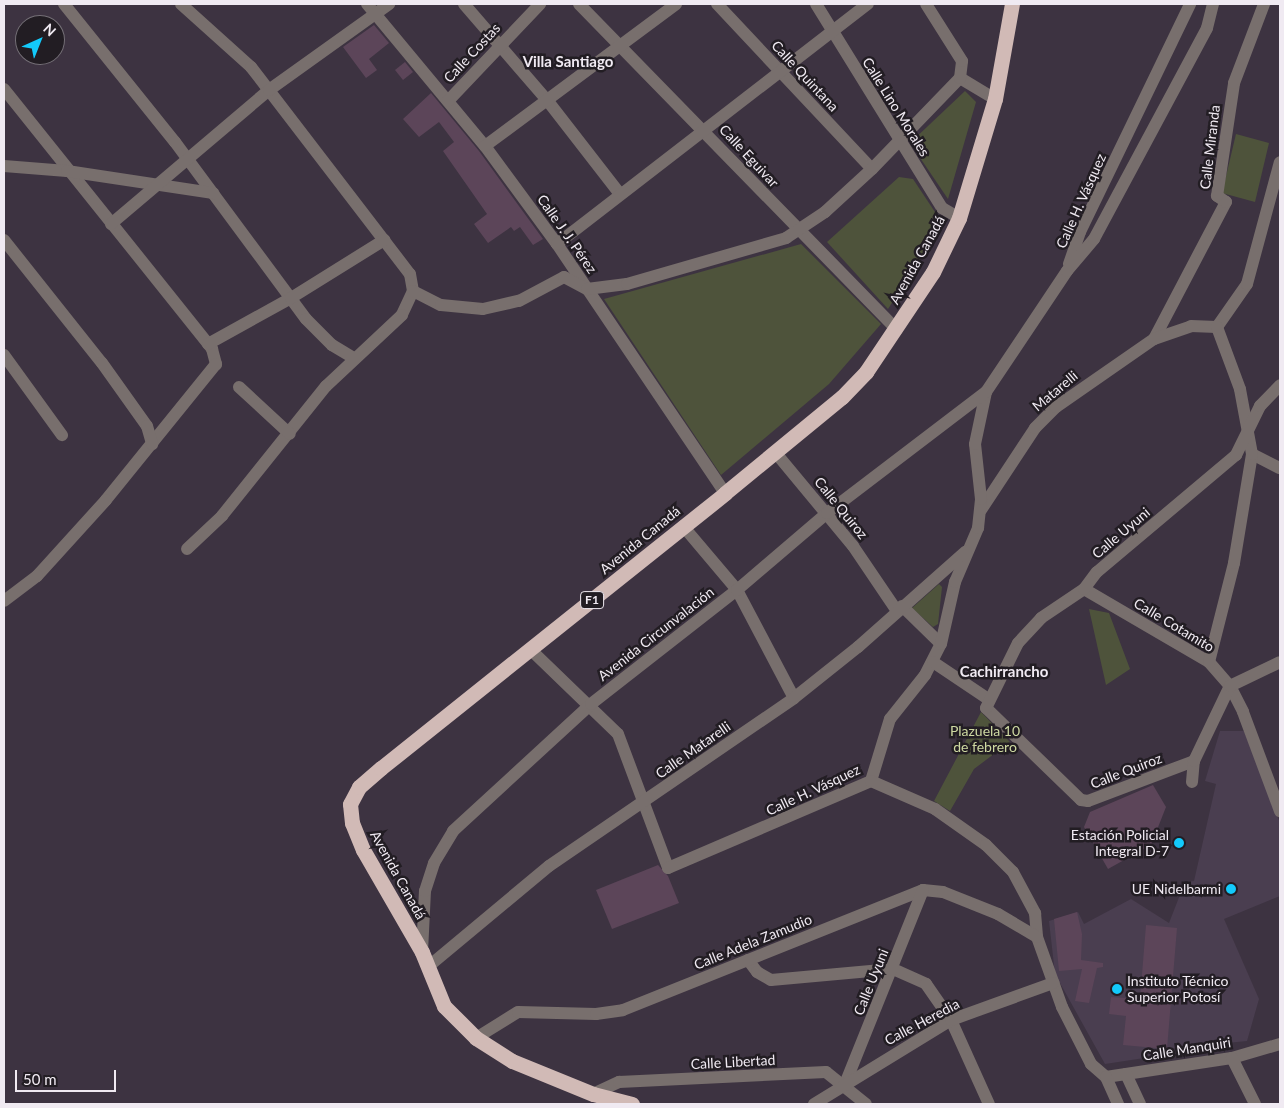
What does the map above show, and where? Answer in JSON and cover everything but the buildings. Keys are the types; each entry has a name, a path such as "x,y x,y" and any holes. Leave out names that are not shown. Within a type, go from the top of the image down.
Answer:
{"highway":[{"name":"Avenida Canadá","path":"632,1104 593,1094 512,1061 476,1038 444,1006 426,959 363,850 352,823 350,804 359,787 381,768 842,397 897,330 959,218 995,99 1012,4"}],"street":[{"path":"64,4 188,159 291,298 332,345 354,358"},
{"path":"181,4 251,67 410,274 413,291 402,315 326,386 290,434 222,516 187,549"},
{"path":"192,14 200,4"},
{"path":"112,224 269,90 371,8 389,4"},
{"path":"464,4 547,100 620,194"},
{"name":"Calle Costas","path":"448,101 540,4"},
{"name":"Calle Eguivar","path":"580,4 897,330"},
{"path":"485,146 547,100 618,43 676,4"},
{"name":"Calle Quintana","path":"716,4 872,169"},
{"name":"Calle Lino Morales","path":"816,4 899,142 942,208 959,218"},
{"path":"557,244 868,4"},
{"path":"413,291 441,305 483,309 519,301 564,277 587,289 627,284 786,238 825,212 872,169 960,78 962,61 926,4"},
{"name":"Calle H. Vásquez","path":"1067,271 1080,232 1190,4"},
{"name":"Calle H. Vásquez","path":"1067,271 1094,240 1207,28 1213,4"},
{"name":"Calle Miranda","path":"1154,339 1226,202 1217,196 1234,83 1264,4"},
{"name":"Calle J. J. Pérez","path":"371,8 485,146 557,244 725,493"},
{"path":"960,78 995,99"},
{"path":"4,89 208,344 216,364 152,444 37,576 4,601"},
{"path":"1217,327 1247,284 1280,162"},
{"path":"4,166 67,170 213,193"},
{"path":"4,240 102,363 147,426 152,444"},
{"path":"208,344 291,298 384,240"},
{"path":"986,392 1067,271"},
{"path":"1154,339 1191,326 1217,327"},
{"path":"1209,662 1234,564 1252,454 1250,433 1240,389 1217,327"},
{"name":"Matarelli","path":"980,513 1035,428 1056,407 1154,339"},
{"path":"4,355 62,435"},
{"name":"Calle Uyuni","path":"987,703 1018,643 1041,618 1084,588 1097,572 1236,455 1250,433 1260,406 1280,385"},
{"path":"239,387 290,434"},
{"name":"Calle H. Vásquez","path":"641,804 668,868 871,781 890,719 933,662 941,644 955,582 980,513 975,444 986,392"},
{"name":"Avenida Circunvalación","path":"426,959 425,891 434,863 453,831 591,704 737,590 828,513 986,392"},
{"name":"Calle Quiroz","path":"775,452 828,513 900,608 941,644"},
{"path":"1252,454 1280,468"},
{"path":"683,526 737,590 794,698"},
{"name":"Calle Matarelli","path":"426,959 549,866 794,698 968,550"},
{"name":"Calle Cotamito","path":"1084,588 1209,662 1230,686 1280,811"},
{"path":"530,650 591,704 618,734 641,804"},
{"name":"Calle Quiroz","path":"933,662 987,703 1081,800 1088,801 1194,761"},
{"path":"1192,782 1194,761 1230,686 1280,662"},
{"path":"871,781 935,809 986,845 1013,872 1035,913 1037,937 1053,983 1118,1104"},
{"path":"923,890 943,892 988,910 1037,937"},
{"name":"Calle Uyuni","path":"845,1084 893,970 923,890"},
{"name":"Calle Adela Zamudio","path":"476,1038 518,1012 596,1014 623,1010 923,890"},
{"path":"748,960 756,972 771,980 893,970 926,984 951,1020 989,1104"},
{"name":"Calle Heredia","path":"814,1104 951,1020 1053,983"},
{"name":"Calle Manquiri","path":"1102,1074 1126,1074 1232,1058 1280,1044"},
{"path":"1232,1058 1255,1104"},
{"name":"Calle Libertad","path":"593,1094 619,1082 826,1072 845,1084 866,1104"},
{"path":"1126,1074 1140,1104"}],"shaded area":[{"path":"1220,731 1244,731 1280,823 1280,896 1224,919 1259,999 1247,1041 1167,1049 1164,1055 1105,1064 1055,974 1049,921 1078,912 1084,924 1131,899 1169,923 1185,882 1194,881 1216,784 1205,781"}],"green space":[{"path":"965,91 976,102 948,199 910,143"},
{"path":"1236,134 1269,143 1255,202 1222,193"},
{"path":"899,177 913,179 939,218 924,253 888,309 827,242"},
{"path":"801,244 881,324 829,384 721,475 604,299"},
{"path":"939,584 942,587 938,624 933,627 912,608"},
{"path":"1089,609 1109,613 1130,669 1106,685"},
{"name":"Plazuela 10 de febrero","path":"981,712 1010,742 974,769 950,811 934,801"}],"place":[{"name":"Estación Policial Integral D-7","path":"1179,843"},
{"name":"UE Nidelbarmi","path":"1231,889"},
{"name":"Instituto Técnico Superior Potosí","path":"1117,989"}],"district":[{"name":"Villa Santiago","path":"568,62"},
{"name":"Cachirrancho","path":"1004,672"}]}
